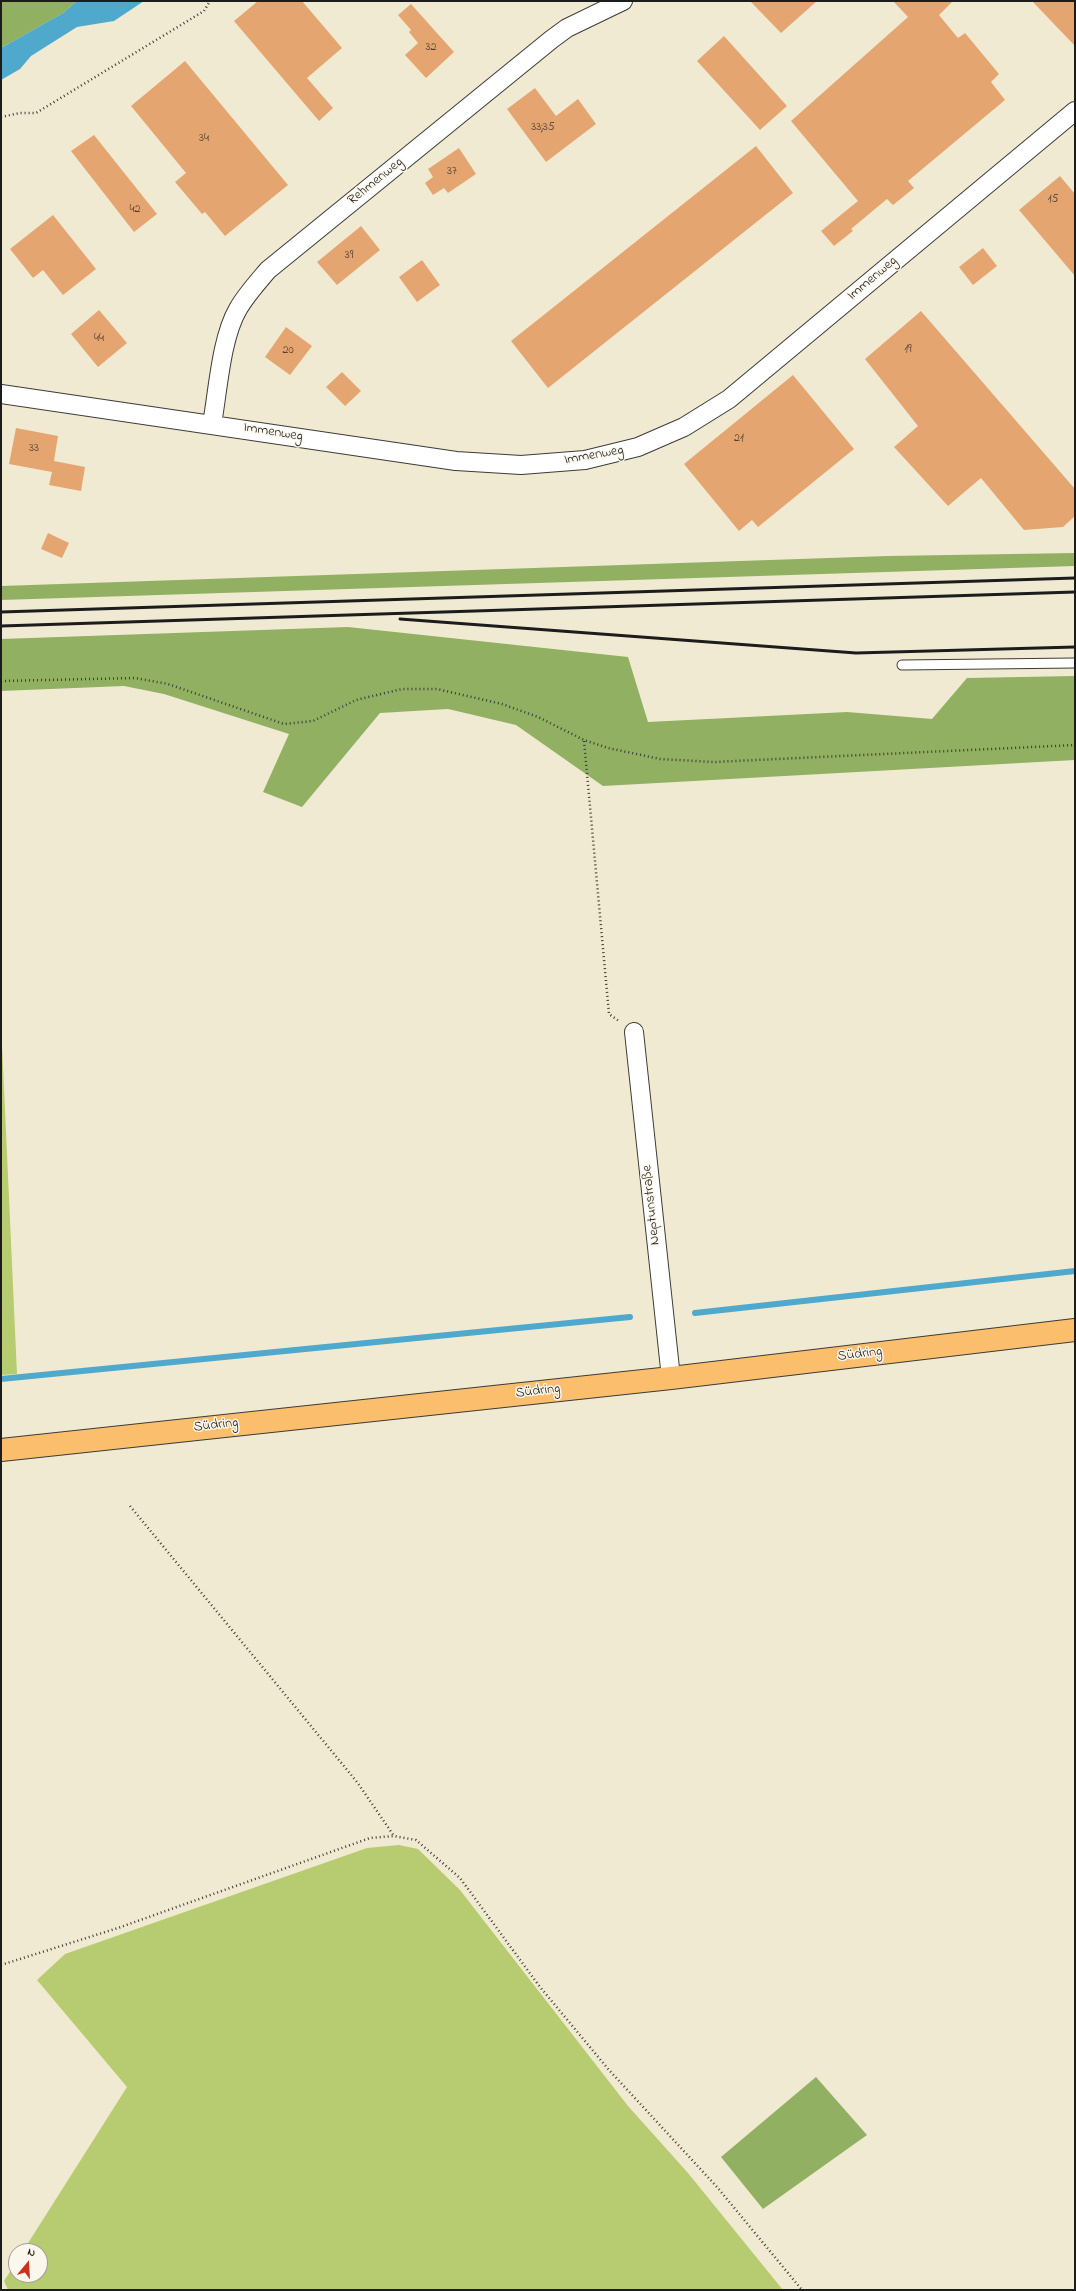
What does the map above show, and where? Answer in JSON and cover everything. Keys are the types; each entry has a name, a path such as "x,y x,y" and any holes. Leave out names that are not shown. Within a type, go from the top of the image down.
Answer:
{"main road":[{"name":"Südring","path":"1,1450 670,1378 1075,1330"}],"street":[{"name":"Rehmenweg","path":"212,424 228,334 237,310 268,270 552,38 567,28 623,1"},
{"name":"Immenweg","path":"1,394 456,461 521,465 585,460 638,447 684,427 730,399 1075,111"},
{"name":"Neptunstraße","path":"634,1032 670,1378"}],"lane":[{"path":"902,665 1075,663"}],"path":[{"path":"1,117 20,113 36,113 204,10 210,1"},
{"path":"1,681 135,678 168,684 284,724 313,721 356,700 402,689 437,689 502,704 538,717 584,740 608,748 660,759 714,762 1075,746"},
{"path":"584,740 609,1014 634,1032"},
{"path":"130,1506 357,1782 394,1836"},
{"path":"1,1965 118,1928 370,1838 394,1836 416,1840 460,1878 540,1987 609,2070 717,2187 802,2290"}],"green space":[{"path":"1,1 77,1 63,13 1,48"},
{"path":"1075,553 1075,566 1,600 1,586 888,556"},
{"path":"348,627 628,657 648,722 847,712 932,719 967,678 1075,676 1075,760 603,786 516,725 448,709 380,713 302,807 263,792 289,734 164,694 124,686 1,691 1,639"},
{"path":"1,1022 17,1374 1,1375"},
{"path":"399,1845 418,1849 460,1890 628,2106 688,2173 783,2290 8,2290 4,2281 8,2275 8,2283 48,2283 48,2243 28,2243 127,2087 37,1980 65,1954 367,1848"},
{"path":"816,2077 867,2135 763,2209 721,2157"}],"water":[{"path":"77,1 144,1 114,21 77,27 31,56 20,69 1,80 1,48 63,13"}],"building":[{"path":"258,1 302,1 342,48 307,78 333,108 319,121 234,21"},
{"path":"750,1 817,1 781,33"},
{"path":"893,1 953,1 939,15 958,38 965,33 999,74 991,82 1005,100 908,181 914,188 893,205 887,199 851,229 853,231 834,246 821,231 858,201 791,121 908,17"},
{"path":"1032,1 1075,1 1075,46"},
{"path":"411,4 454,52 426,78 405,55 418,43 409,32 411,30 398,15"},
{"path":"724,36 787,106 760,130 697,61"},
{"path":"185,61 288,185 225,236 205,212 202,214 175,182 186,173 131,106"},
{"path":"535,88 556,116 578,99 596,124 546,162 507,109"},
{"path":"94,135 157,214 134,232 71,151"},
{"path":"756,146 793,193 548,388 511,341"},
{"path":"459,148 476,174 448,193 444,188 433,195 425,183 433,177 428,169"},
{"path":"1060,176 1075,194 1075,276 1019,210"},
{"path":"53,215 96,269 63,295 43,270 33,278 10,249"},
{"path":"361,226 380,250 337,285 317,262"},
{"path":"983,248 997,266 973,285 959,267"},
{"path":"422,260 440,285 417,302 399,277"},
{"path":"99,310 127,343 98,367 71,334"},
{"path":"921,311 1075,489 1075,516 1063,527 1024,530 981,478 948,506 894,447 918,426 865,359"},
{"path":"286,327 312,346 290,375 265,357"},
{"path":"342,372 361,391 345,406 326,387"},
{"path":"793,375 854,449 758,527 752,520 739,531 684,464"},
{"path":"16,428 58,436 54,461 85,467 81,491 49,485 52,472 9,464"},
{"path":"48,533 69,543 62,558 41,549"}],"waterway":[{"path":"695,1313 1075,1271"},
{"path":"1,1379 630,1317"}],"railway":[{"path":"1,612 1075,578"},
{"path":"1,626 1075,592"},
{"path":"400,619 856,653 1075,647"}]}
